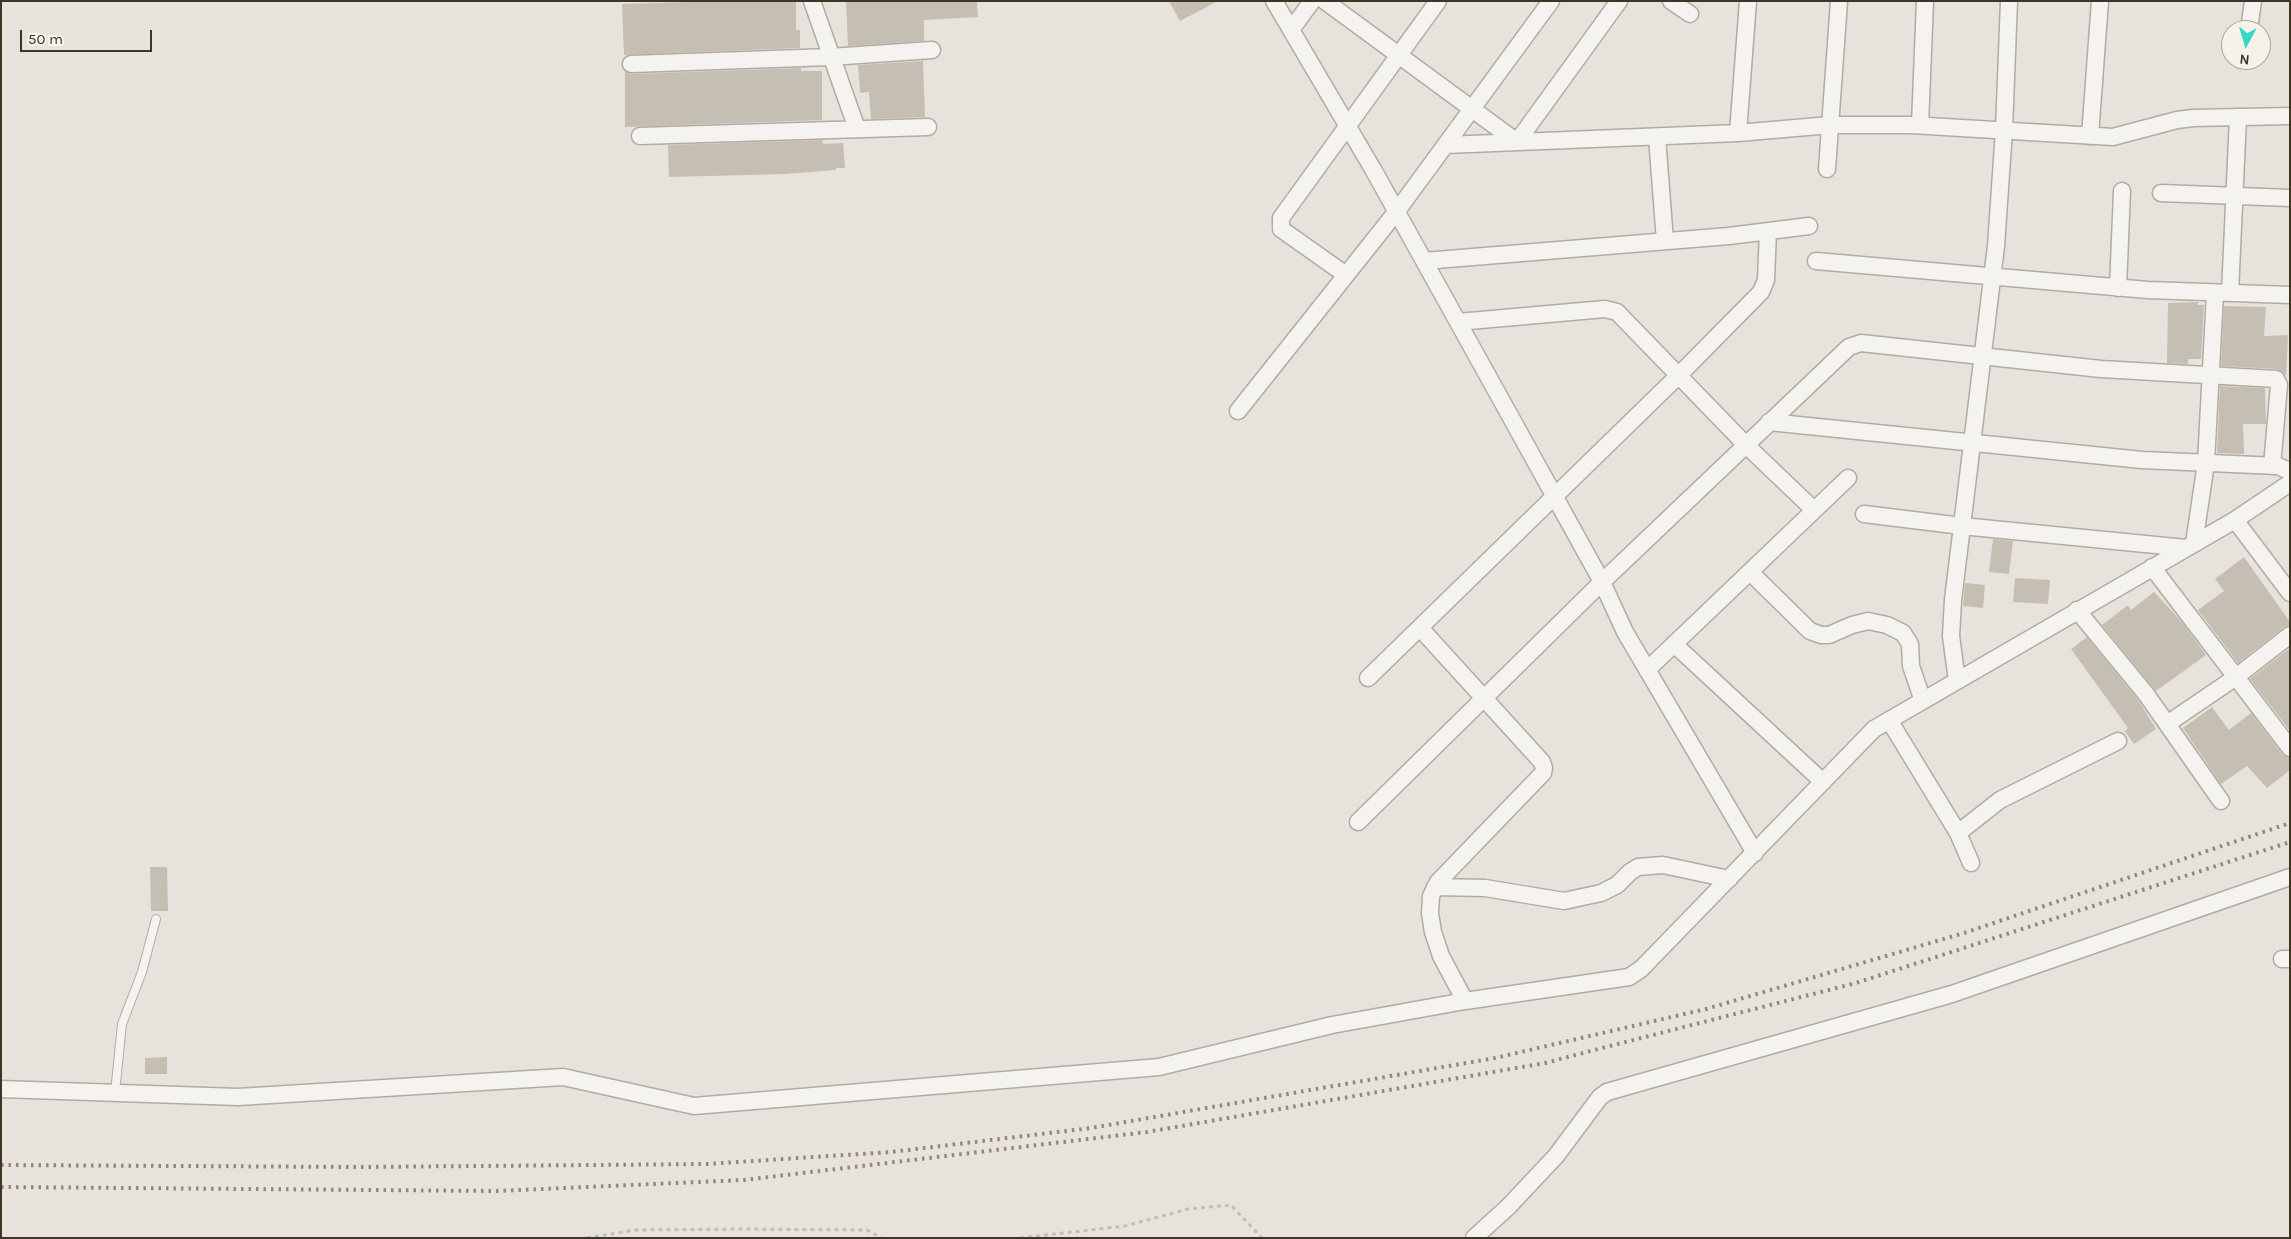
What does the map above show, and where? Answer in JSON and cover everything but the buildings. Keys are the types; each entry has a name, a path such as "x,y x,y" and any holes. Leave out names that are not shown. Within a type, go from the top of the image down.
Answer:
{"street":[{"path":"812,1 830,57 857,129"},
{"path":"1274,1 1348,127 1458,322 1553,497 1602,582 1624,632 1755,852"},
{"path":"1291,30 1312,1"},
{"path":"1325,1 1516,142"},
{"path":"1346,275 1281,229 1281,218 1438,1"},
{"path":"1238,411 1396,211 1473,109 1550,1"},
{"path":"1516,142 1619,1"},
{"path":"1671,1 1690,14"},
{"path":"1738,133 1748,1"},
{"path":"1827,169 1839,1"},
{"path":"1920,125 1925,1"},
{"path":"1957,681 1951,636 1962,526 1992,276 2004,130 2010,1"},
{"path":"2090,136 2100,1"},
{"path":"2250,20 2253,1"},
{"path":"631,64 830,57 932,50"},
{"path":"1446,145 1738,133 1830,125 1920,125 2113,137 2178,120 2193,118 2290,116"},
{"path":"2190,546 2206,463 2211,375 2234,195 2238,117"},
{"path":"640,136 928,127"},
{"path":"1657,137 1665,241"},
{"path":"2118,288 2122,191"},
{"path":"2161,193 2290,198"},
{"path":"1424,262 1665,241 1809,226"},
{"path":"1368,678 1678,376 1761,292 1766,280 1768,231"},
{"path":"1816,260 2118,288 2290,296"},
{"path":"1458,322 1612,310 1617,312 1746,445 1814,510"},
{"path":"1358,822 1602,582 1849,347 1861,343 2101,369 2276,379 2279,385 2272,466"},
{"path":"1770,422 2142,460 2278,466 2290,471"},
{"path":"1647,670 1848,478"},
{"path":"1,1089 238,1097 563,1077 694,1106 1159,1067 1332,1025 1465,1001 1628,977 1641,969 1874,729 2234,520 2290,483"},
{"path":"1864,514 1962,526 2190,546"},
{"path":"2234,520 2290,592"},
{"path":"2152,567 2290,748"},
{"path":"1750,572 1810,631 1821,636 1868,621 1887,625 1903,633 1910,644 1911,666 1923,701"},
{"path":"2077,610 2146,694 2221,801"},
{"path":"1420,628 1485,697 1542,762 1543,774 1444,875 1431,896 1430,913 1433,932 1441,956 1465,1001"},
{"path":"2167,724 2236,677 2290,636"},
{"path":"1674,644 1823,782"},
{"path":"1889,720 1958,833 1971,862"},
{"path":"1958,833 2000,800 2118,741"},
{"path":"1435,887 1500,889 1547,899 1564,900 1601,893 1617,885 1630,872 1638,868 1663,865 1729,879"},
{"path":"1474,1238 1508,1207 1556,1156 1600,1097 1607,1092 1952,994 2290,877"}],"lane":[{"path":"115,1093 122,1024 142,972 156,920"}],"path":[{"path":"1020,1238 1125,1226 1188,1209 1231,1205 1262,1238"},
{"path":"587,1238 635,1230 751,1229 867,1230 882,1238"}],"railway":[{"path":"1,1165 361,1167 707,1164 891,1152 1091,1128 1495,1058 1706,1009 1964,933 2290,823"},
{"path":"1,1187 497,1191 744,1180 1147,1132 1545,1063 1856,983 2290,842"}]}
